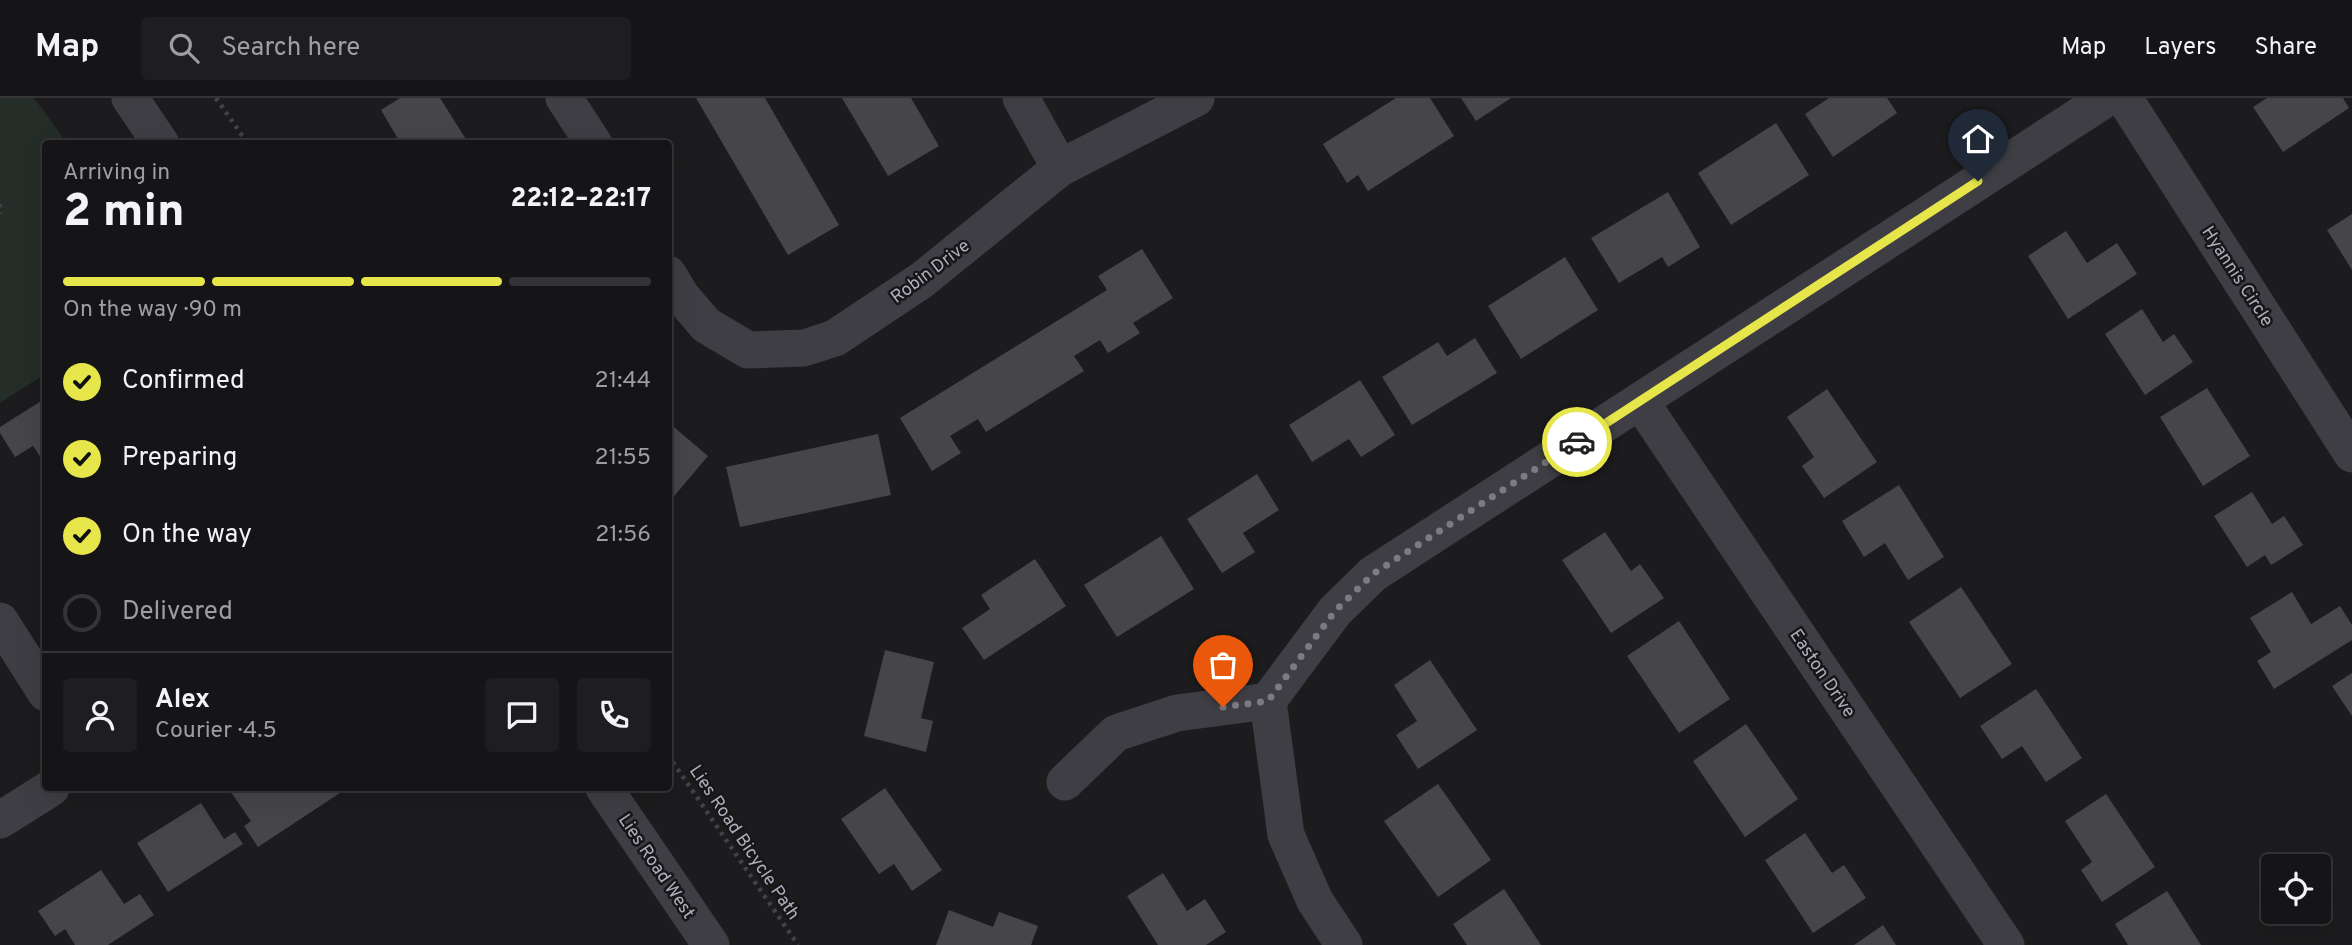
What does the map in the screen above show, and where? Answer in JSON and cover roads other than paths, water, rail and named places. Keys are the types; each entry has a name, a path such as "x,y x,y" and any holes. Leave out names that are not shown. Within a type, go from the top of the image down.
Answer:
{"street":[{"path":"130,98 158,140"},
{"path":"564,98 591,140"},
{"path":"1021,98 1060,168"},
{"name":"Robin Drive","path":"672,281 682,297 706,324 748,350 804,348 835,338 922,280 1060,168 1196,98"},
{"path":"1345,945 1315,901 1286,835 1268,701 1335,611 1373,574 2107,98"},
{"name":"Hyannis Circle","path":"2124,98 2352,454"},
{"name":"Easton Drive","path":"1640,401 2006,945"},
{"path":"0,621 42,687"},
{"path":"1065,782 1116,733 1177,713 1268,701"},
{"path":"0,820 46,791"},
{"name":"Lies Road West","path":"606,791 711,945"}]}
